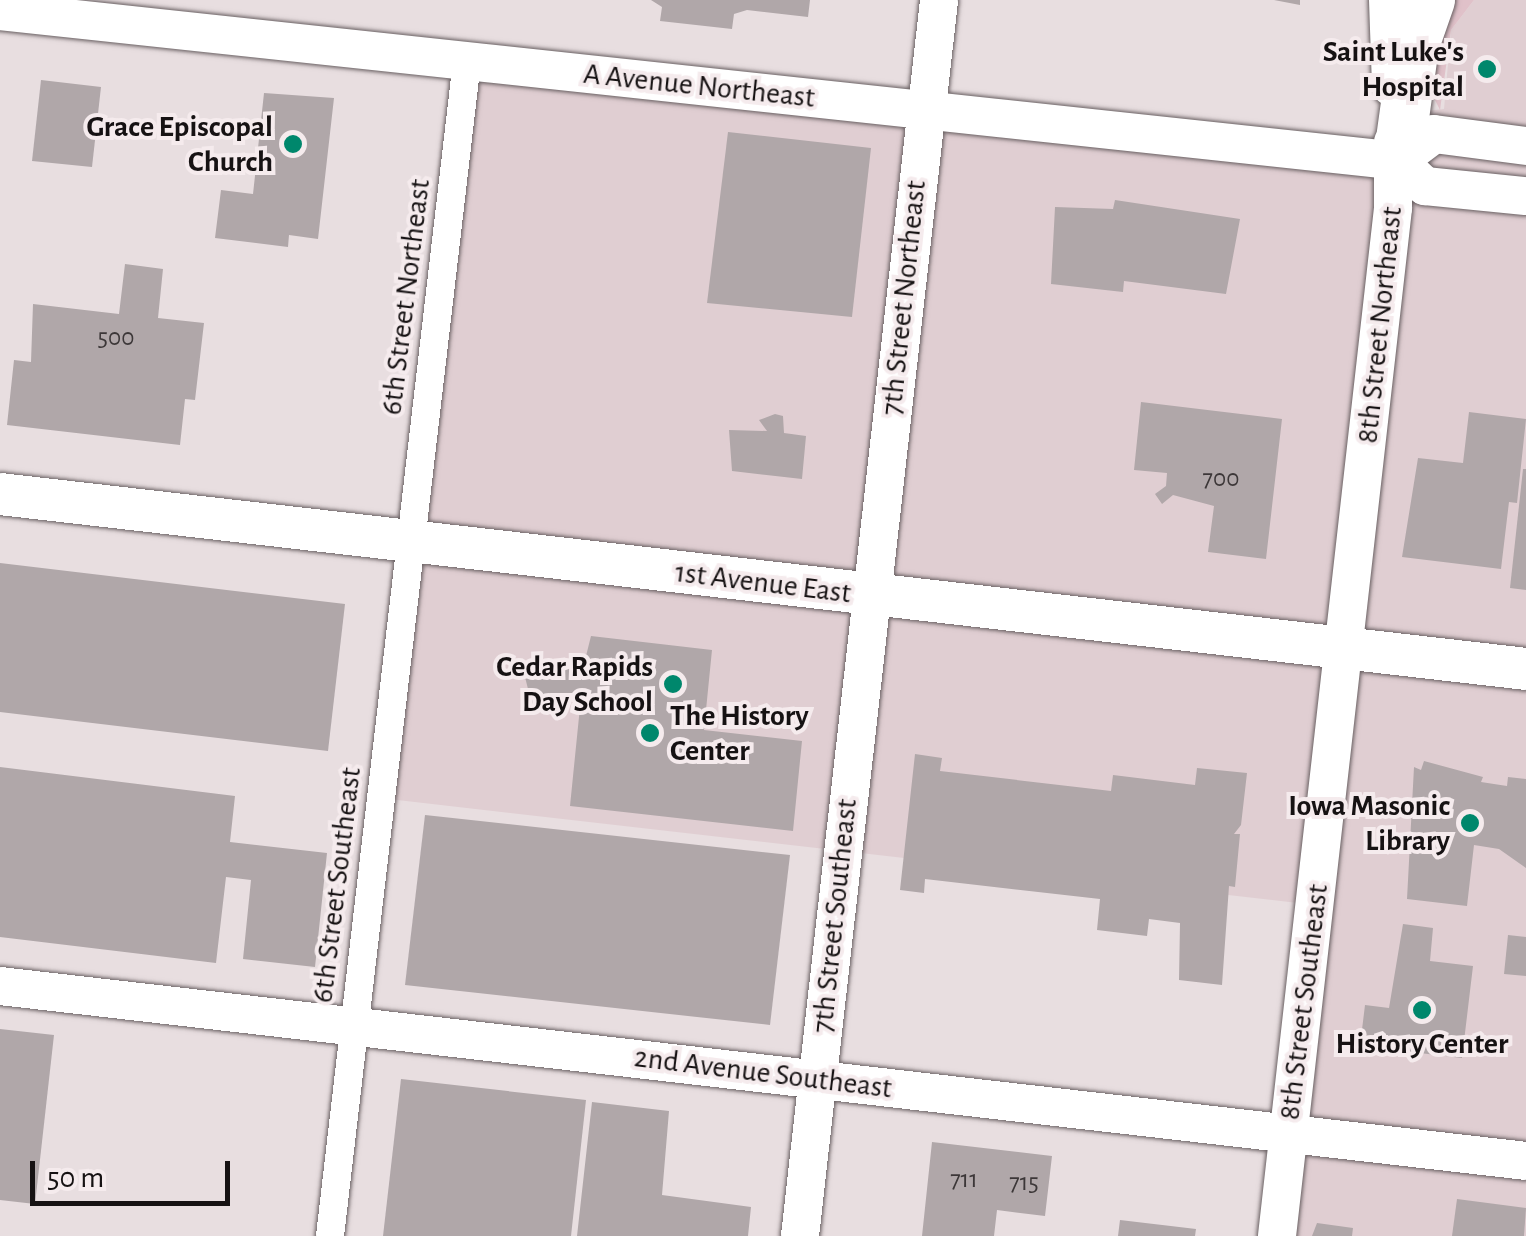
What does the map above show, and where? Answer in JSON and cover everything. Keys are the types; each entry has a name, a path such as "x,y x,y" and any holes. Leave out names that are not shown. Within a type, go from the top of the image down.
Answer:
{"highway":[{"path":"1398,162 1414,46 1430,0"}],"main road":[{"name":"7th Street Northeast","path":"872,596 939,0"},
{"name":"8th Street Northeast","path":"1345,650 1398,162 1388,0"},
{"name":"A Avenue Northeast","path":"0,10 1398,162 1424,186 1526,196"},
{"path":"1398,162 1434,134 1526,146"},
{"name":"1st Avenue East","path":"0,494 1526,669"},
{"name":"7th Street Southeast","path":"800,1236 872,596"},
{"name":"8th Street Southeast","path":"1277,1236 1345,650"},
{"name":"2nd Avenue Southeast","path":"0,986 1526,1161"}],"street":[{"name":"6th Street Northeast","path":"410,541 467,61"},
{"name":"6th Street Southeast","path":"330,1236 410,541"}],"shaded area":[{"path":"1447,0 1474,0 1451,30 1440,110 1428,86"},
{"path":"1474,0 1526,0 1526,1236 1274,1236 1315,905 380,798 467,61 1397,161 1409,113 1444,109 1451,30"}],"building":[{"path":"651,0 810,0 808,17 747,10 734,14 732,29 660,21 662,7"},
{"path":"1274,0 1300,0 1300,5"},
{"path":"41,80 101,87 92,167 32,161"},
{"name":"Grace Episcopal Church","path":"264,93 334,98 318,239 289,235 288,247 215,238 221,190 253,194"},
{"path":"728,132 871,148 852,317 707,303"},
{"path":"1115,200 1240,219 1226,294 1124,281 1123,292 1051,284 1055,207 1113,209"},
{"path":"125,264 163,269 158,318 204,323 195,400 185,399 180,445 7,425 14,360 31,362 33,304 119,314"},
{"path":"1141,402 1282,419 1266,559 1208,552 1214,506 1173,495 1162,504 1155,494 1166,486 1167,473 1134,470"},
{"path":"1469,412 1526,419 1517,503 1509,502 1501,569 1402,557 1418,458 1463,463"},
{"path":"775,414 783,416 784,433 806,436 802,479 732,471 729,430 767,431 759,420"},
{"path":"1526,469 1526,590 1510,588"},
{"path":"0,563 345,604 328,751 0,712"},
{"path":"591,636 712,650 704,730 802,741 793,831 570,806 581,697 533,709 524,673 585,660"},
{"path":"915,754 942,758 940,771 1111,791 1113,775 1195,785 1197,768 1247,773 1241,825 1234,834 1240,834 1235,887 1229,886 1222,985 1179,980 1180,923 1149,919 1147,936 1097,930 1100,899 925,879 924,893 900,890"},
{"name":"Iowa Masonic Library","path":"1424,761 1483,777 1481,782 1507,786 1508,777 1526,779 1526,868 1499,849 1474,845 1467,906 1407,899 1414,767 1421,770"},
{"path":"0,767 235,796 230,842 327,853 315,967 243,959 251,880 226,877 216,963 0,937"},
{"path":"425,815 790,855 770,1025 405,985"},
{"path":"1403,924 1433,928 1430,961 1473,966 1462,1058 1360,1046 1365,1005 1389,1008"},
{"path":"1508,935 1526,937 1526,976 1504,974"},
{"path":"0,1029 54,1035 35,1204 0,1200"},
{"path":"401,1079 586,1100 571,1236 383,1236"},
{"path":"592,1102 669,1111 662,1195 751,1207 748,1236 577,1236"},
{"path":"932,1142 1052,1156 1045,1216 997,1210 994,1236 922,1236"},
{"path":"1457,1199 1526,1208 1524,1236 1452,1236"},
{"path":"1120,1220 1196,1229 1195,1236 1118,1236"},
{"path":"1317,1223 1353,1228 1352,1236 1312,1236"}],"place":[{"name":"Saint Luke's Hospital","path":"1487,69"},
{"name":"Grace Episcopal Church","path":"293,144"},
{"name":"Cedar Rapids Day School","path":"673,684"},
{"name":"The History Center","path":"650,733"},
{"name":"Iowa Masonic Library","path":"1470,823"},
{"name":"History Center","path":"1422,1010"}]}
